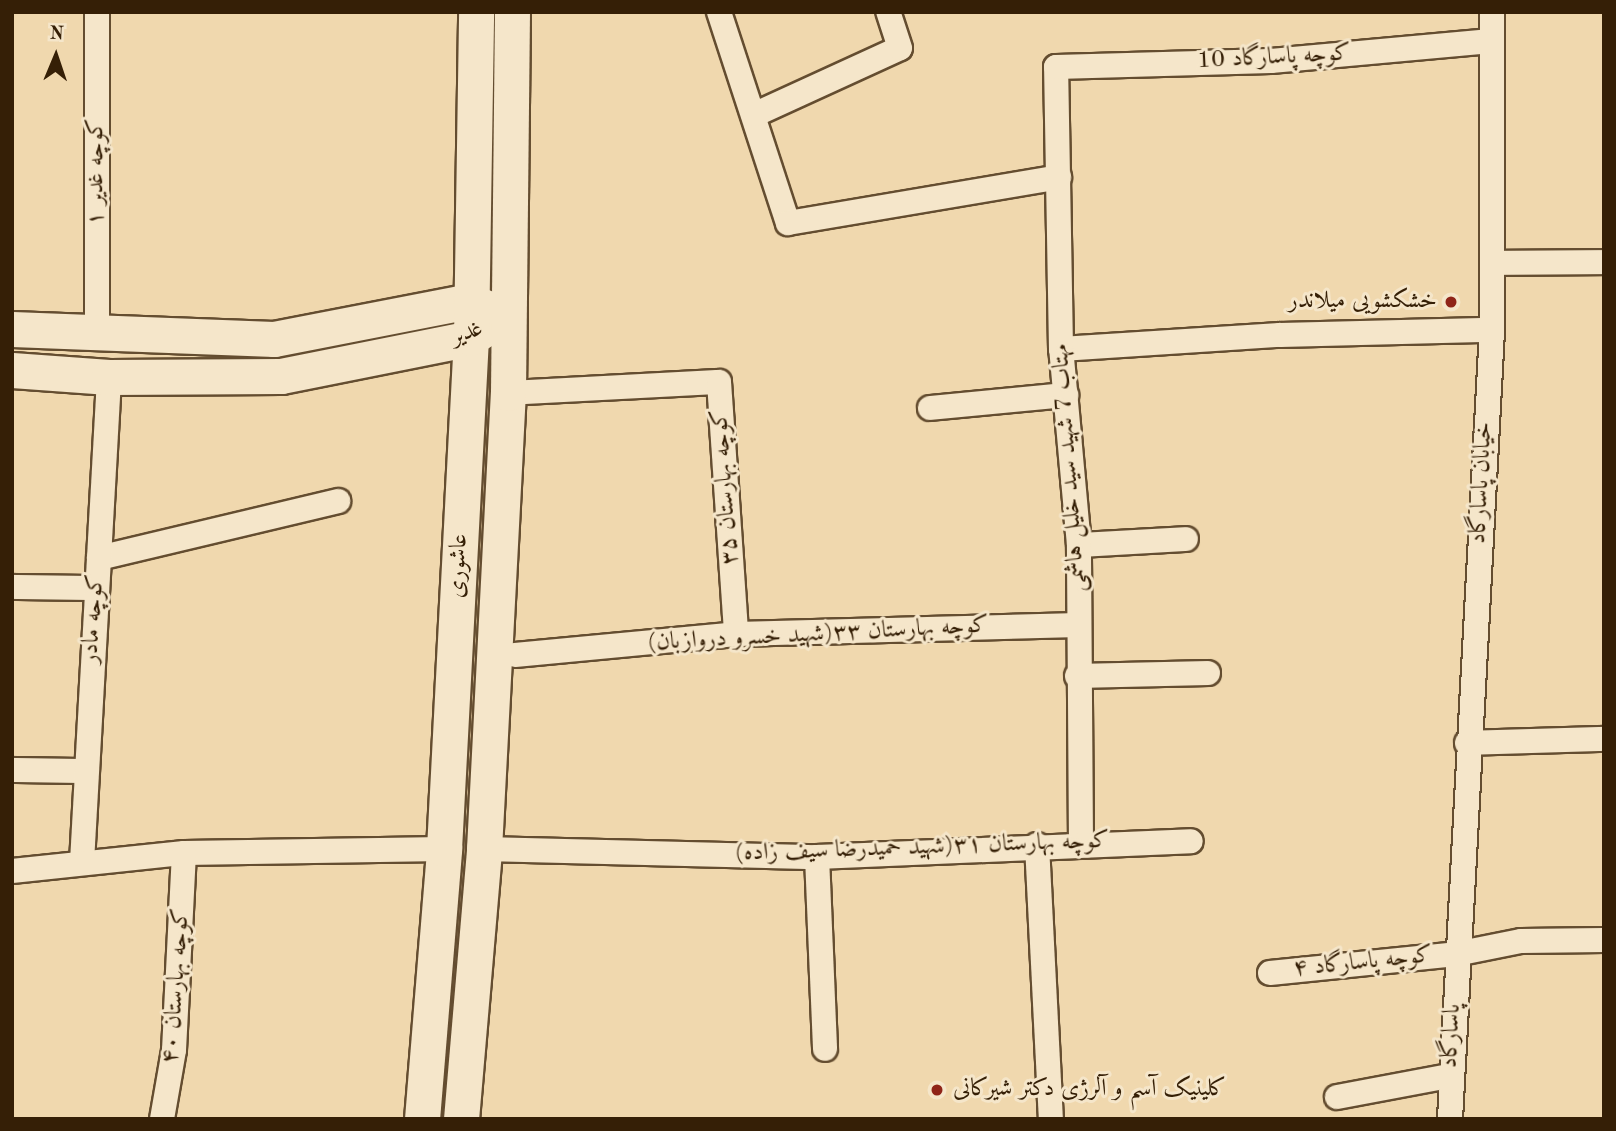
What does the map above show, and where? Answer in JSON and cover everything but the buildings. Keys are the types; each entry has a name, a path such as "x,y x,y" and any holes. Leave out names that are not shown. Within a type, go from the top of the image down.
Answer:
{"street":[{"name":"کوچه غدیر ۱","path":"97,12 97,333"},
{"name":"عاشوری","path":"422,1119 444,849 471,338 476,12"},
{"name":"عاشوری","path":"461,1119 484,849 508,393 506,316 512,12"},
{"path":"719,12 756,114 788,223 1059,177"},
{"path":"756,114 900,48 888,12"},
{"name":"خیابان پاسارگاد","path":"1456,954 1492,330 1492,12"},
{"name":"کوچه پاسارگاد 10","path":"1056,66 1271,61 1491,41"},
{"name":"مهتاب 7 شهید سید خلیل هاشمی","path":"1056,66 1061,349 1079,545 1077,676 1080,843"},
{"path":"1493,263 1604,262"},
{"name":"غدیر","path":"12,329 274,339 470,301 506,316"},
{"name":"غدیر","path":"12,370 109,377 281,376 471,338 506,316"},
{"path":"1061,349 1280,335 1492,330"},
{"path":"274,339 283,348 281,376"},
{"name":"کوچه مادر","path":"82,862 109,377"},
{"name":"کوچه بهارستان ۳۵","path":"508,393 719,382 736,634"},
{"path":"930,408 1066,394"},
{"path":"99,558 338,501"},
{"path":"1079,545 1186,539"},
{"path":"12,587 96,588"},
{"name":"کوچه بهارستان ۳۳(شهید خسرو دروازبان)","path":"515,655 736,634 1079,625"},
{"path":"1077,676 1208,674"},
{"path":"1467,743 1604,739"},
{"path":"12,770 85,771"},
{"name":"کوچه بهارستان ۳۱(شهید حمیدرضا سیف زاده)","path":"484,849 817,857 1080,843 1191,841"},
{"path":"1037,845 1051,1119"},
{"path":"12,872 82,862 184,853 444,849"},
{"name":"کوچه بهارستان ۴۰","path":"162,1119 174,1050 184,853"},
{"path":"817,857 825,1049"},
{"name":"کوچه پاسارگاد ۴","path":"1270,973 1456,954 1521,941 1604,940"},
{"name":"پاسارگاد","path":"1450,1119 1449,1076 1456,954"},
{"path":"1337,1097 1449,1076"}],"place":[{"name":"خشکشویی میلاندر","path":"1451,302"},
{"name":"کلینیک آسم و آلرژی دکتر شیرکانی","path":"937,1090"}]}
